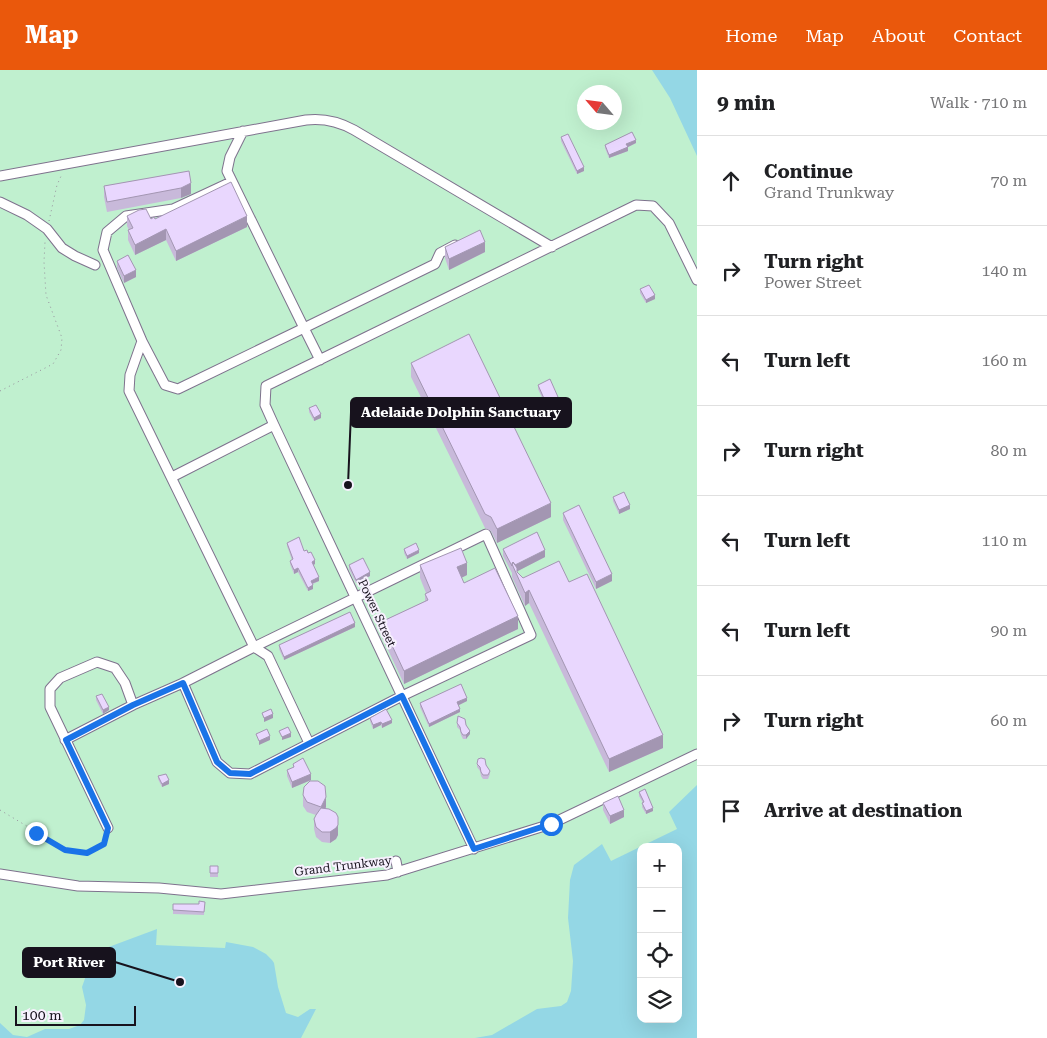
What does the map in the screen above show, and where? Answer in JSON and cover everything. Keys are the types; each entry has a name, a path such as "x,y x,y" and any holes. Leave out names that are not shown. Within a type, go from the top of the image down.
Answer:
{"lane":[{"path":"0,176 315,119 341,123 552,247"},
{"path":"243,131 230,157 227,171 320,360 636,205 653,206 669,223 697,280"},
{"path":"231,182 173,209 126,216 107,232 104,250 142,341 164,385 178,389 435,264 440,253 462,242"},
{"path":"0,202 28,215 47,229 62,248 95,265"},
{"path":"142,341 130,375 129,391 254,647 268,656 309,743"},
{"name":"Power Street","path":"320,360 266,386 265,405 474,849"},
{"path":"172,477 274,425"},
{"path":"66,740 133,705 183,683 486,534 531,635 402,696 250,774 230,773 217,762 183,683"},
{"path":"108,828 50,707 50,688 60,678 97,662 115,668 125,683 133,705"},
{"name":"Grand Trunkway","path":"0,874 78,886 159,888 221,894 387,875 435,856 474,849 551,824 697,754"},
{"path":"396,861 398,872"}],"path":[{"path":"0,391 53,364 61,350 62,338 46,295 44,262 47,229 57,185 66,164"},
{"path":"0,810 65,850 87,853 104,844 108,828"}],"green space":[{"path":"0,70 697,70 697,1038 0,1038"}],"water":[{"path":"652,70 697,70 697,156 670,98"},
{"path":"697,785 697,1038 475,1038 492,1035 537,1009 561,1006 567,1002 571,991 573,961 568,918 570,880 574,865 602,844 611,861 637,848 637,1023 682,1023 682,843 648,843 677,829 669,812"},
{"path":"157,929 156,945 225,948 226,942 253,947 266,954 274,963 278,987 286,1013 298,1017 310,1009 316,1009 301,1038 0,1038 0,1023 13,1035 27,1037 45,1029 69,1029 80,1025 84,1020 86,1005 82,987 89,967 106,948"}],"building":[{"path":"632,132 636,140 626,144 628,147 609,155 605,145"},
{"path":"568,134 584,167 577,171 561,137"},
{"path":"189,171 191,183 181,188 107,202 104,186"},
{"path":"231,182 247,216 176,251 166,229 135,245 128,230 133,228 127,216 146,209 151,219 154,217 155,219"},
{"path":"480,230 485,242 449,259 445,247"},
{"path":"128,255 136,270 124,276 117,261"},
{"path":"649,285 655,295 646,300 640,289"},
{"path":"469,334 551,503 497,529 491,517 485,514 411,363"},
{"path":"550,379 558,397 546,403 538,385"},
{"path":"316,405 321,414 314,418 309,408"},
{"path":"624,492 630,505 619,510 613,497"},
{"path":"579,505 612,574 596,582 563,513"},
{"path":"537,532 545,550 515,565 513,562 512,566 503,549"},
{"path":"299,537 304,551 311,552 315,560 312,562 319,577 311,581 313,585 308,588 298,568 294,570 290,561 293,559 287,543"},
{"path":"416,543 419,550 407,556 404,549"},
{"path":"461,548 467,563 457,567 464,583 495,568 518,616 404,671 381,622 428,600 425,594 431,591 420,565"},
{"path":"363,558 370,572 356,580 349,565"},
{"path":"559,561 569,582 587,574 663,735 609,759 529,590 525,593 512,564 513,562 517,572 523,578"},
{"path":"350,612 355,623 284,657 279,645"},
{"path":"461,684 467,698 457,702 460,709 429,724 420,703"},
{"path":"102,694 109,707 103,710 96,696"},
{"path":"271,709 273,714 264,718 262,713"},
{"path":"386,709 392,720 373,725 370,718"},
{"path":"458,716 465,719 470,731 466,735 463,735 457,723"},
{"path":"288,727 291,733 282,737 279,731"},
{"path":"267,729 270,736 259,741 256,734"},
{"path":"303,758 311,774 292,782 287,770 294,767 293,764"},
{"path":"478,759 485,759 490,771 488,775 483,775 477,764"},
{"path":"166,774 169,780 162,784 158,776"},
{"path":"310,781 318,781 325,786 326,797 321,807 307,802 303,795 304,787"},
{"path":"645,789 653,808 646,811 639,792"},
{"path":"618,796 624,810 610,816 603,803"},
{"path":"321,808 329,809 336,813 338,817 338,825 330,832 322,832 316,827 314,819"},
{"path":"210,866 218,866 218,873 210,873"},
{"path":"199,901 205,902 204,912 173,910 173,904 199,904"}],"place":[{"name":"Adelaide Dolphin Sanctuary","path":"348,485"},
{"name":"Port River","path":"180,982"}],"route":[{"path":"36,833 65,850 87,853 104,844 108,828 66,740 133,705 183,683 217,762 230,773 250,774 402,696 474,849 551,824"}]}
